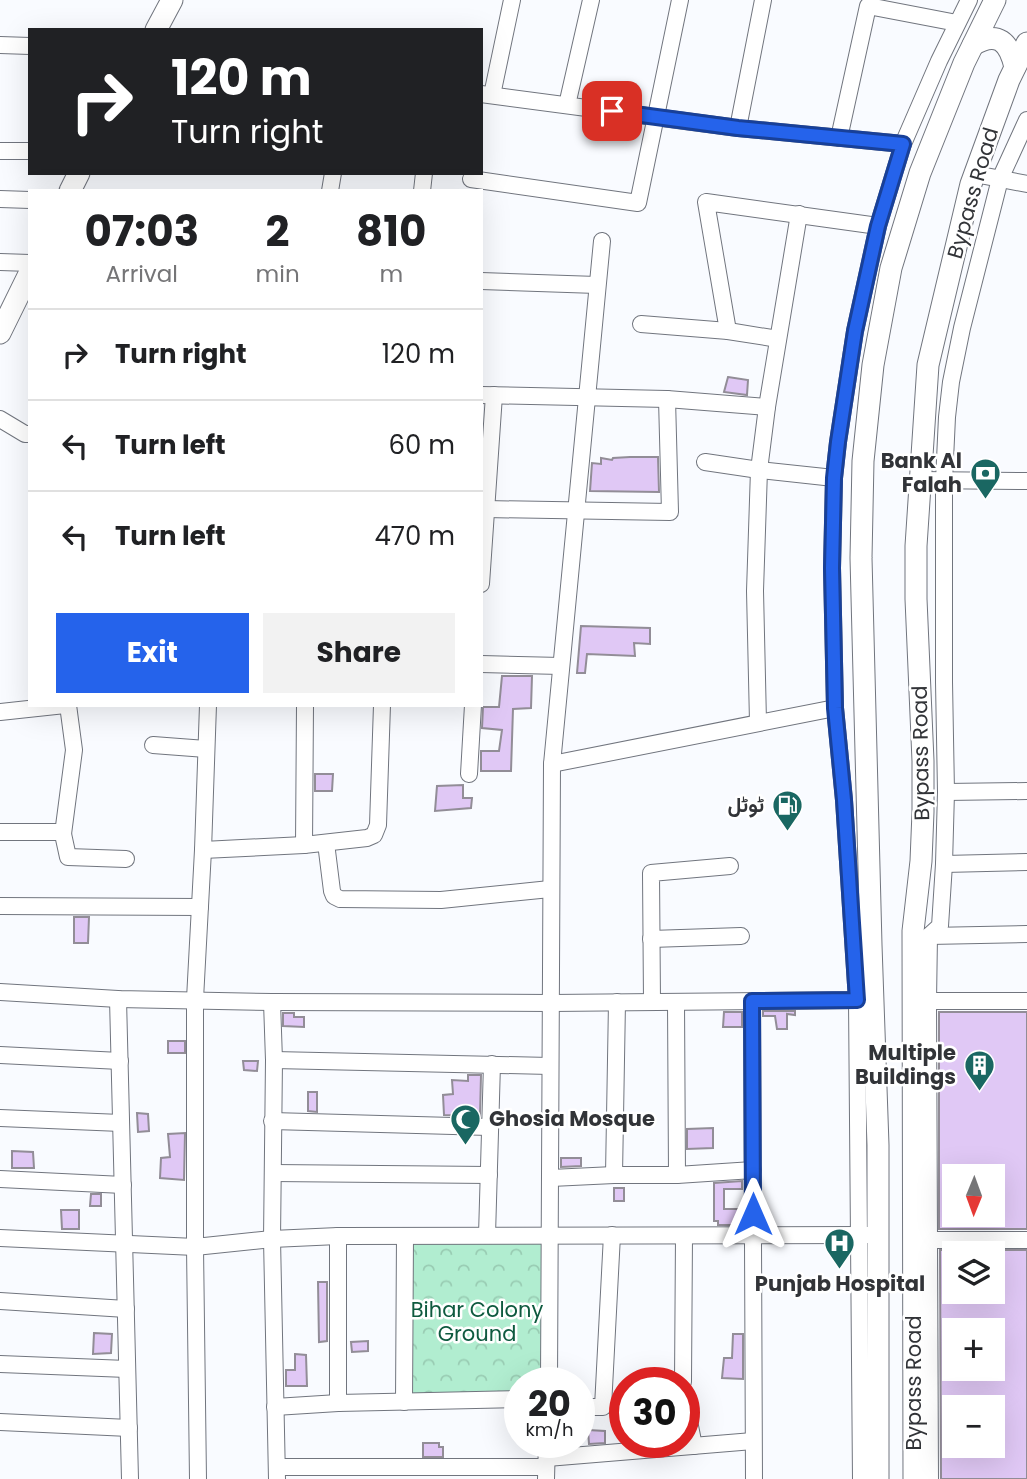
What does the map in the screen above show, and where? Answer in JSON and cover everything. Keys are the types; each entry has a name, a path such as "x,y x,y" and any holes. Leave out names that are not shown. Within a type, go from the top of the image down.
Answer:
{"main road":[{"path":"157,28 172,0"},
{"path":"994,3 996,24 1002,31 1013,34 1027,30"},
{"path":"878,1479 869,1235 878,1145 861,558 863,461 873,365 891,268 920,173 964,62 994,3"},
{"path":"973,45 988,37 1000,39 1009,48 1016,67"},
{"name":"Bypass Road","path":"914,1479 921,1240 913,931 921,861 923,812 916,545 928,365 975,174 1009,80 1027,43"},
{"path":"2,325 28,276"}],"street":[{"path":"512,0 487,94 738,128 903,144"},
{"path":"567,105 591,0"},
{"path":"471,179 638,203 680,0"},
{"path":"738,128 763,0"},
{"path":"861,1479 858,1283 869,1235 845,813 835,708 832,568 834,478 855,331 878,226 903,144 969,0"},
{"path":"839,138 868,6 957,23"},
{"path":"0,45 28,46"},
{"path":"930,1479 921,1240 929,936 940,926 944,864 944,481 947,417 962,328 1000,179 1027,120"},
{"path":"0,151 28,152"},
{"path":"975,174 1027,184"},
{"path":"0,200 28,200"},
{"path":"728,331 706,202 878,226"},
{"path":"758,722 755,591 759,470 799,214"},
{"path":"549,1367 552,764 602,241"},
{"path":"0,262 28,263"},
{"path":"483,282 597,285"},
{"path":"641,324 728,331 778,340"},
{"path":"483,554 488,395 667,399 767,407"},
{"path":"486,509 670,512 667,399"},
{"path":"0,419 28,434"},
{"path":"705,462 834,478"},
{"path":"920,480 1027,481"},
{"path":"483,664 561,666"},
{"path":"0,712 47,707"},
{"path":"66,707 74,750 63,834 68,857 125,859"},
{"path":"198,1479 195,999 208,707"},
{"path":"304,845 305,707"},
{"path":"203,850 304,845 374,835 378,825 382,707"},
{"path":"469,774 473,707"},
{"path":"552,764 835,708"},
{"path":"152,745 206,749"},
{"path":"946,792 1027,791"},
{"path":"0,832 63,834"},
{"path":"326,843 332,891 334,896 340,899 441,900 550,889"},
{"path":"944,864 1027,862"},
{"path":"652,1002 651,873 730,866"},
{"path":"0,906 200,907"},
{"path":"929,936 1027,934"},
{"path":"651,939 741,936"},
{"path":"0,992 118,999 272,1002 857,1000"},
{"path":"118,999 130,1479"},
{"path":"928,1000 1027,1001"},
{"path":"752,1001 754,1479"},
{"path":"272,1002 272,1239 277,1473 547,1461 609,1455"},
{"path":"614,1175 617,1002"},
{"path":"676,1002 677,1175"},
{"path":"0,1055 120,1061"},
{"path":"274,1060 550,1066"},
{"path":"487,1235 492,1064"},
{"path":"0,1118 121,1123"},
{"path":"272,1121 489,1127"},
{"path":"551,1178 753,1170"},
{"path":"273,1174 489,1175"},
{"path":"0,1180 123,1185"},
{"path":"595,1407 603,1407 612,1235"},
{"path":"0,1238 195,1247 338,1236 869,1235"},
{"path":"338,1236 338,1403"},
{"path":"404,1402 405,1236"},
{"path":"683,1367 684,1236"},
{"path":"921,1240 1027,1240"},
{"path":"0,1301 126,1309"},
{"path":"0,1364 127,1369"},
{"path":"275,1407 504,1399"},
{"path":"0,1422 128,1429"},
{"path":"700,1445 753,1441"}],"green space":[{"name":"Bihar Colony Ground","path":"405,1242 548,1243 549,1367 504,1367 504,1399 405,1402"}],"building":[{"path":"728,377 748,380 747,395 724,392"},
{"path":"658,457 659,492 590,491 592,463 601,464 601,458 612,460"},
{"path":"581,626 650,628 650,644 634,643 635,656 587,654 585,673 577,673"},
{"path":"502,676 532,676 531,708 513,709 511,771 481,771 481,751 499,751 502,730 482,728 483,707 499,707"},
{"path":"315,774 333,774 332,791 315,791"},
{"path":"463,785 463,798 472,798 471,808 435,811 437,786"},
{"path":"74,917 89,917 88,943 74,943"},
{"path":"763,1011 795,1011 795,1015 787,1014 787,1029 777,1029 775,1016 763,1016"},
{"path":"724,1012 742,1012 742,1027 723,1027"},
{"name":"Multiple Buildings","path":"939,1012 1027,1012 1027,1229 939,1229"},
{"path":"283,1013 304,1017 304,1027 283,1026"},
{"path":"168,1041 185,1041 185,1053 168,1053"},
{"path":"243,1061 258,1061 257,1071 244,1070"},
{"path":"468,1075 481,1075 480,1116 444,1115 443,1095 453,1094 452,1080 468,1081"},
{"path":"308,1092 317,1092 317,1112 308,1111"},
{"path":"137,1113 148,1114 149,1131 138,1132"},
{"path":"713,1128 713,1148 687,1149 687,1129"},
{"path":"185,1133 184,1180 160,1178 161,1158 170,1157 168,1134"},
{"path":"12,1151 33,1152 34,1168 12,1168"},
{"path":"561,1158 581,1158 581,1166 561,1167"},
{"path":"742,1181 742,1189 724,1189 724,1209 742,1209 742,1225 718,1225 718,1221 714,1221 714,1183"},
{"path":"614,1188 624,1188 624,1201 614,1201"},
{"path":"91,1194 101,1194 101,1206 90,1206"},
{"path":"61,1210 79,1210 79,1229 62,1229"},
{"path":"940,1250 942,1304 1005,1304 1005,1250 1027,1250 1027,1479 941,1479"},
{"path":"318,1282 327,1282 327,1341 319,1342"},
{"path":"94,1333 112,1334 111,1353 93,1354"},
{"path":"733,1334 743,1334 743,1379 722,1378 724,1358 732,1358"},
{"path":"368,1341 368,1351 352,1352 351,1342"},
{"path":"295,1354 306,1355 307,1386 286,1386 286,1370 295,1370"},
{"path":"595,1430 605,1431 605,1443 595,1444"},
{"path":"423,1443 439,1443 439,1447 443,1447 443,1457 423,1457"}],"place":[{"name":"Bank Al Falah","path":"985,500"},
{"name":"ٹوٹل","path":"787,832"},
{"name":"Multiple Buildings","path":"979,1092"},
{"name":"Ghosia Mosque","path":"466,1146"},
{"name":"Punjab Hospital","path":"840,1271"}],"route":[{"path":"612,111 738,128 903,144 878,226 855,331 834,478 832,568 835,708 857,1000 752,1001 753,1214"}]}
